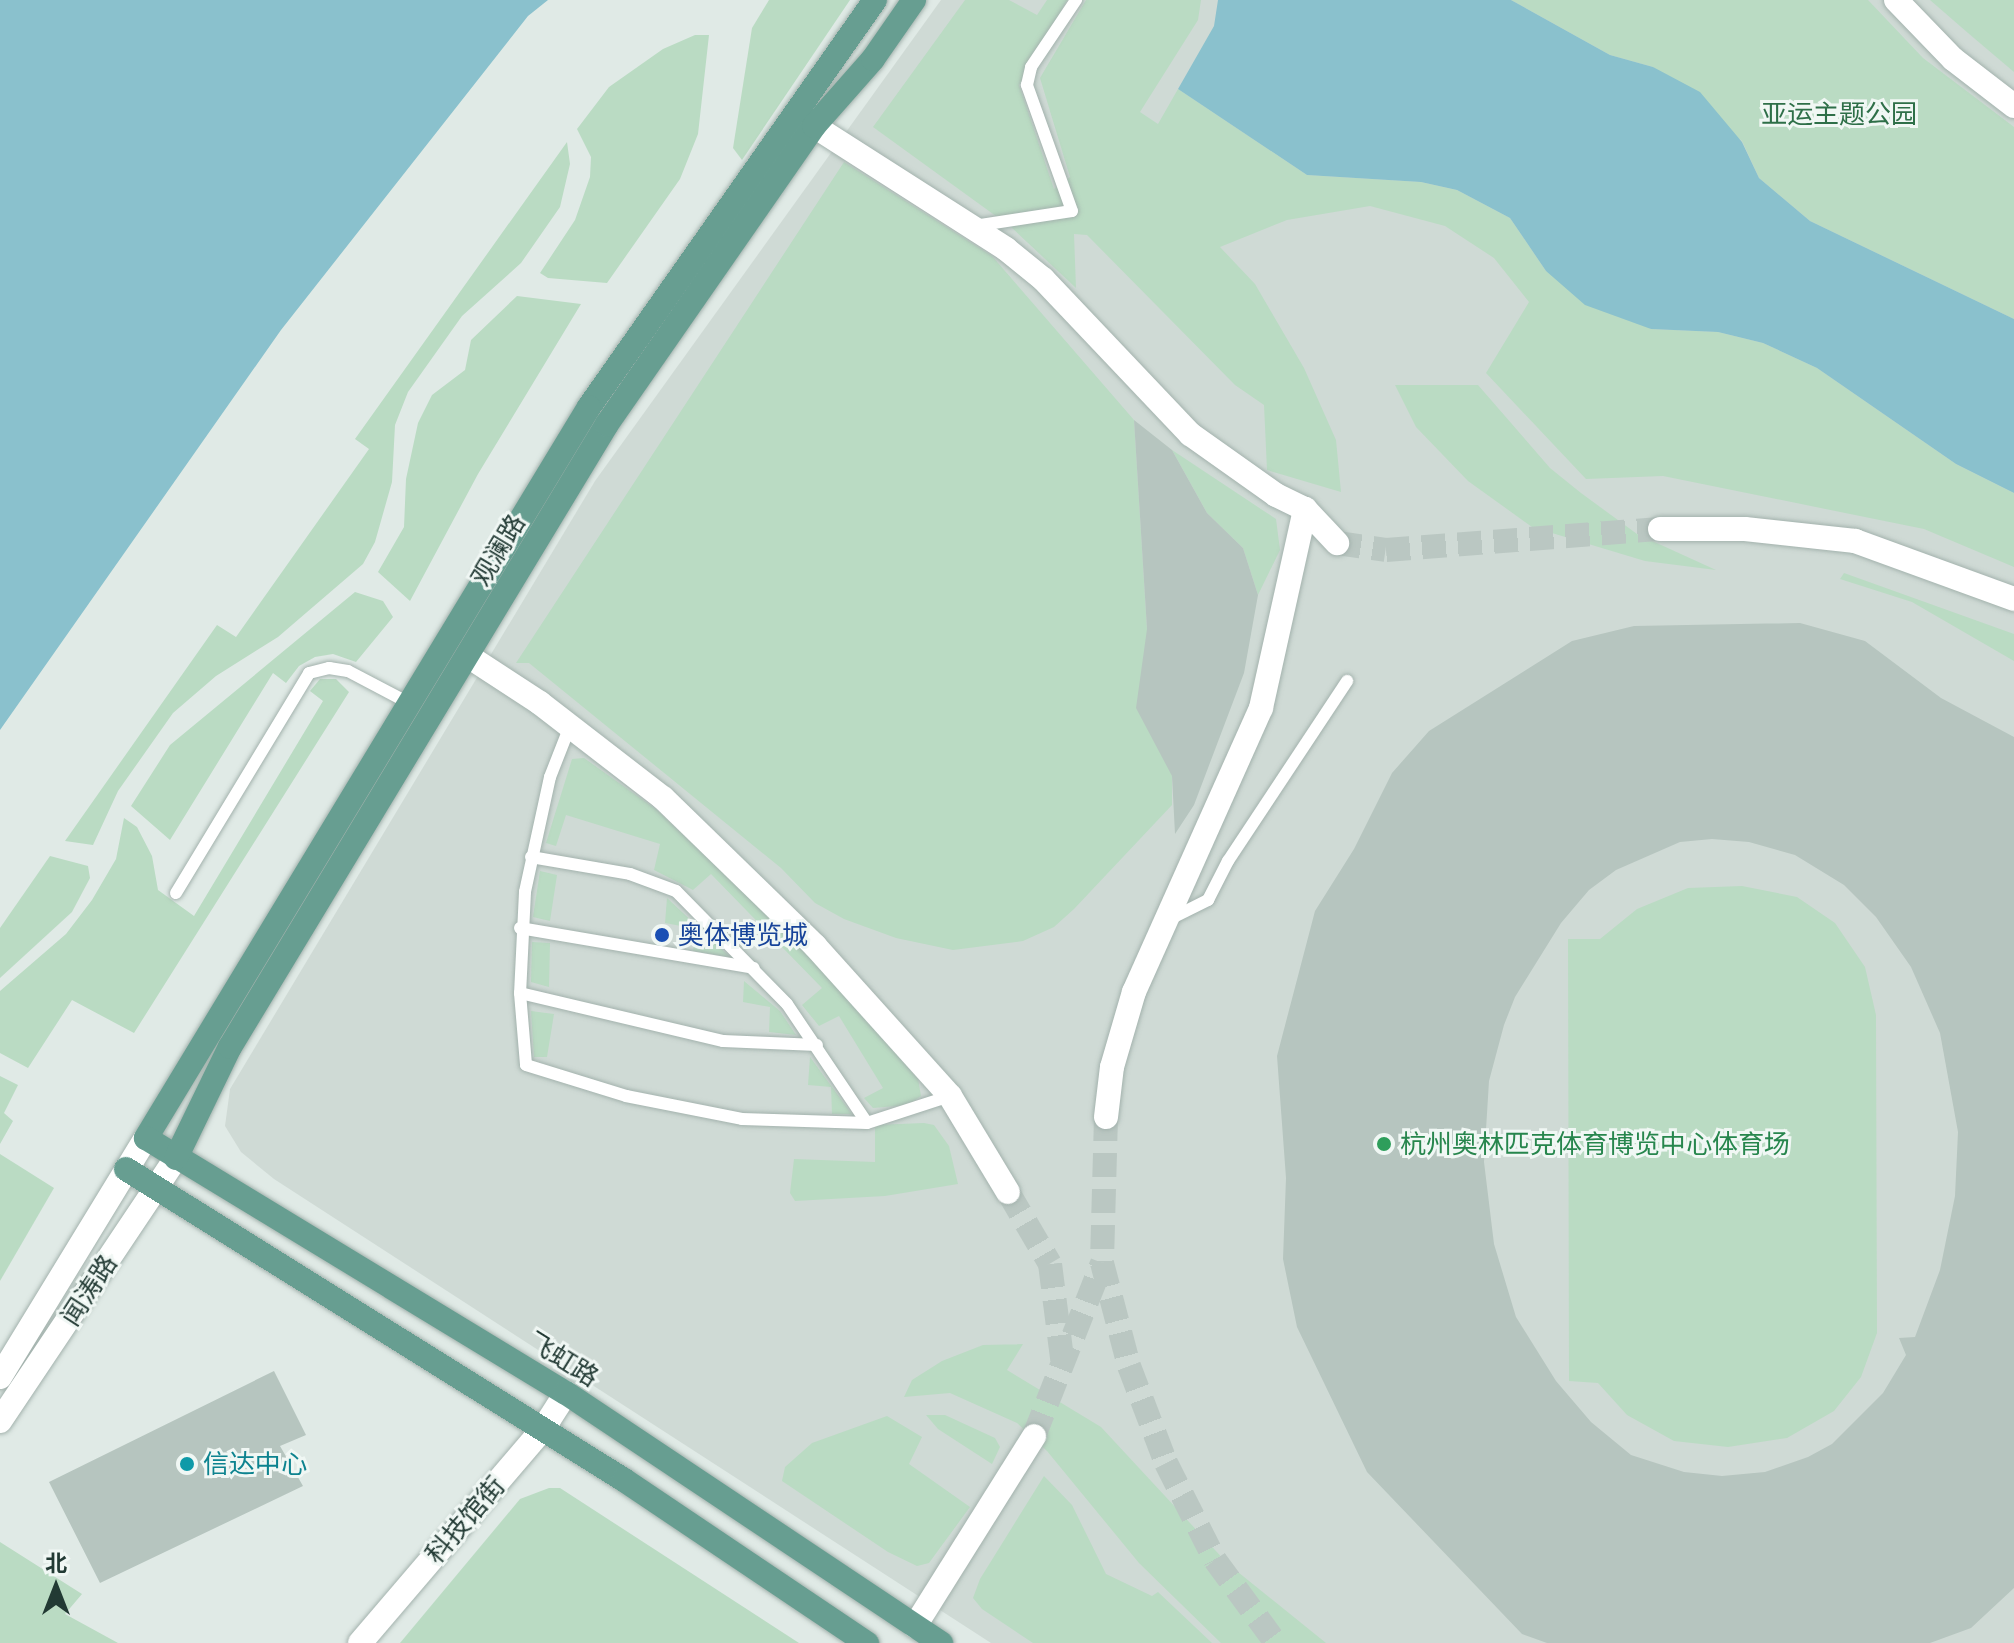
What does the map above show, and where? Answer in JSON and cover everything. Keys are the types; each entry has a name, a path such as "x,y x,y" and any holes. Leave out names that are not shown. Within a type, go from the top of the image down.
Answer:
{"main road":[{"name":"观澜路","path":"146,1138 589,407 791,114 848,41 875,0"},
{"name":"观澜路","path":"176,1158 230,1047 607,424 814,126 873,59 914,0"},
{"name":"飞虹路","path":"146,1138 566,1393 941,1643"},
{"path":"126,1169 543,1429 867,1643"}],"street":[{"path":"1896,0 1953,59 2014,106"},
{"path":"814,126 1043,279 1190,434 1276,495 1305,509 1337,543"},
{"path":"1106,1117 1112,1067 1162,922 1261,708 1305,509"},
{"path":"1660,529 1745,529 1855,541 2014,599"},
{"path":"468,656 570,726 674,808 815,946 950,1096 1008,1192"},
{"name":"闻涛路","path":"0,1377 146,1138"},
{"name":"闻涛路","path":"0,1421 176,1158"},
{"name":"科技馆街","path":"360,1643 543,1429 566,1393"},
{"path":"915,1626 1034,1436"}],"lane":[{"path":"968,227 1072,211 1027,85 1031,67 1076,0"},
{"path":"176,893 309,673 329,668 348,671 409,703"},
{"path":"1162,922 1208,900 1228,861 1347,681"},
{"path":"570,726 550,777 531,857 520,928 520,993 526,1065 626,1096 742,1119 867,1123 950,1096"},
{"path":"531,857 630,874 676,891 754,968 817,1045 867,1123"},
{"path":"520,928 754,968"},
{"path":"520,993 723,1041 817,1045"}],"shaded area":[{"path":"941,0 2014,0 2014,1643 991,1643 274,1179 241,1152 225,1126 230,1089 595,481"}],"green space":[{"path":"769,0 850,0 742,160 733,148 752,28"},
{"path":"965,0 1009,0 1037,15 1047,0 1067,0 1019,85 1054,189 1070,177 1040,78 1086,0 1201,0 1198,20 1140,112 1158,124 1178,89 1307,175 1421,182 1457,190 1510,218 1546,271 1651,329 1718,332 1763,343 1817,368 1956,464 2014,493 2014,567 1924,529 1663,476 1586,479 1486,373 1529,302 1494,258 1445,226 1370,206 1287,220 1220,247 1255,284 1304,368 1336,440 1341,492 1267,470 1264,405 1235,385 1087,235 1074,234 1076,288 1011,227 873,127"},
{"name":"亚运主题公园","path":"1511,0 1868,0 1923,58 2014,127 2014,319 1810,221 1759,178 1742,141 1653,67 1610,55"},
{"path":"1930,0 2014,0 2014,72 1968,33"},
{"path":"695,35 709,35 698,134 680,179 607,283 548,278 540,273 575,220 590,177 591,157 577,129 609,87 663,49"},
{"path":"567,142 570,164 560,207 521,263 462,316 408,392 395,425 392,482 375,542 363,564 278,637 216,676 173,713 118,791 93,845 65,841 217,625 236,637 369,449 355,439"},
{"path":"844,162 992,256 1134,420 1147,629 1172,776 1172,805 1074,909 1054,927 1023,941 953,950 896,938 844,919 815,903 781,868 529,663 516,663"},
{"path":"517,296 581,304 478,474 410,601 378,572 404,527 406,479 418,423 432,395 465,370 471,340"},
{"path":"1395,385 1478,385 1550,468 1581,493 1637,534 1716,570 1645,561 1532,527 1468,481 1416,427"},
{"path":"1172,450 1276,519 1280,550 1258,595 1243,548 1207,513"},
{"path":"1844,573 2014,634 2014,661 1912,602 1840,579"},
{"path":"355,592 383,601 393,617 356,662 333,654 315,657 299,666 286,683 273,673 170,840 131,806 170,745"},
{"path":"320,679 336,679 349,692 134,1033 72,1000 28,1068 0,1053 0,991 66,934 92,900 116,859 124,818 137,827 152,856 158,890 194,916 323,701 310,691"},
{"path":"584,758 657,810 806,952 918,1079 921,1096 908,1105 873,1108 864,1098 883,1088 839,1016 819,1026 802,1005 822,988 711,874 693,890 654,870 660,844 566,815 556,846 546,843 572,759"},
{"path":"50,856 88,866 90,878 72,912 0,978 0,928"},
{"path":"540,871 557,875 550,921 533,917"},
{"path":"1742,886 1797,897 1835,923 1865,967 1876,1015 1877,1333 1861,1377 1834,1411 1787,1438 1728,1447 1674,1441 1627,1415 1598,1383 1569,1381 1568,939 1600,939 1637,909 1688,888"},
{"path":"667,898 730,957 693,951 697,929 665,923"},
{"path":"532,942 550,943 549,987 531,982"},
{"path":"744,981 780,1011 796,1035 769,1032 770,1007 743,1002"},
{"path":"531,1011 554,1014 547,1057 534,1057"},
{"path":"810,1057 851,1114 832,1114 831,1087 808,1085"},
{"path":"0,1076 18,1085 4,1113 13,1121 0,1144"},
{"path":"875,1125 934,1125 949,1146 958,1184 885,1196 795,1201 790,1193 794,1159 875,1162"},
{"path":"0,1154 54,1188 0,1281"},
{"path":"1023,1344 1007,1370 1101,1427 1228,1564 1326,1643 1221,1643 1139,1563 1047,1451 1017,1423 950,1393 904,1397 912,1380 942,1361 983,1345"},
{"path":"926,1415 945,1415 995,1438 1000,1447 992,1464 938,1429"},
{"path":"887,1416 922,1437 909,1464 970,1507 929,1563 917,1566 888,1552 782,1481 785,1467 812,1443"},
{"path":"1044,1476 1072,1505 1106,1574 1152,1596 1158,1592 1212,1643 1033,1643 982,1609 973,1598 980,1579"},
{"path":"549,1488 560,1488 799,1643 400,1643 520,1499"},
{"path":"0,1542 82,1594 65,1614 118,1643 0,1643"}],"water":[{"path":"0,0 548,0 528,16 281,330 0,730"},
{"path":"1218,0 1511,0 1610,55 1653,67 1700,92 1742,142 1759,178 1810,221 2014,319 2014,493 1956,464 1817,368 1763,343 1718,332 1651,329 1585,305 1546,271 1510,218 1457,190 1421,182 1307,175 1178,89 1214,26"}],"building":[{"path":"1134,420 1172,450 1207,513 1243,548 1258,595 1244,673 1194,805 1175,834 1172,776 1136,708 1147,629"},
{"name":"杭州奥林匹克体育博览中心体育场","path":"1800,623 1865,641 1941,698 2014,737 2014,1588 1971,1628 1930,1643 1547,1643 1522,1634 1367,1472 1297,1327 1283,1259 1286,1178 1277,1056 1315,911 1354,849 1392,773 1429,731 1572,641 1634,626","holes":["1712,839 1749,842 1795,855 1844,885 1876,917 1911,967 1940,1033 1958,1132 1955,1196 1940,1270 1915,1337 1899,1338 1906,1355 1883,1393 1832,1444 1808,1457 1765,1472 1722,1476 1684,1472 1631,1455 1591,1422 1556,1381 1516,1317 1494,1244 1484,1162 1489,1081 1504,1025 1515,997 1561,923 1589,890 1616,870 1680,842"]},
{"name":"信达中心","path":"274,1371 306,1435 280,1446 303,1486 100,1583 49,1482"}],"tunnel":[{"path":"1337,543 1386,550 1660,529"},
{"path":"1106,1117 1102,1263 1129,1366 1166,1463 1215,1560 1276,1643"},
{"path":"1008,1192 1050,1264 1063,1366"},
{"path":"1034,1436 1102,1263"}],"place":[{"name":"奥体博览城","path":"662,935"},
{"name":"杭州奥林匹克体育博览中心体育场","path":"1384,1144"},
{"name":"信达中心","path":"187,1464"}]}
